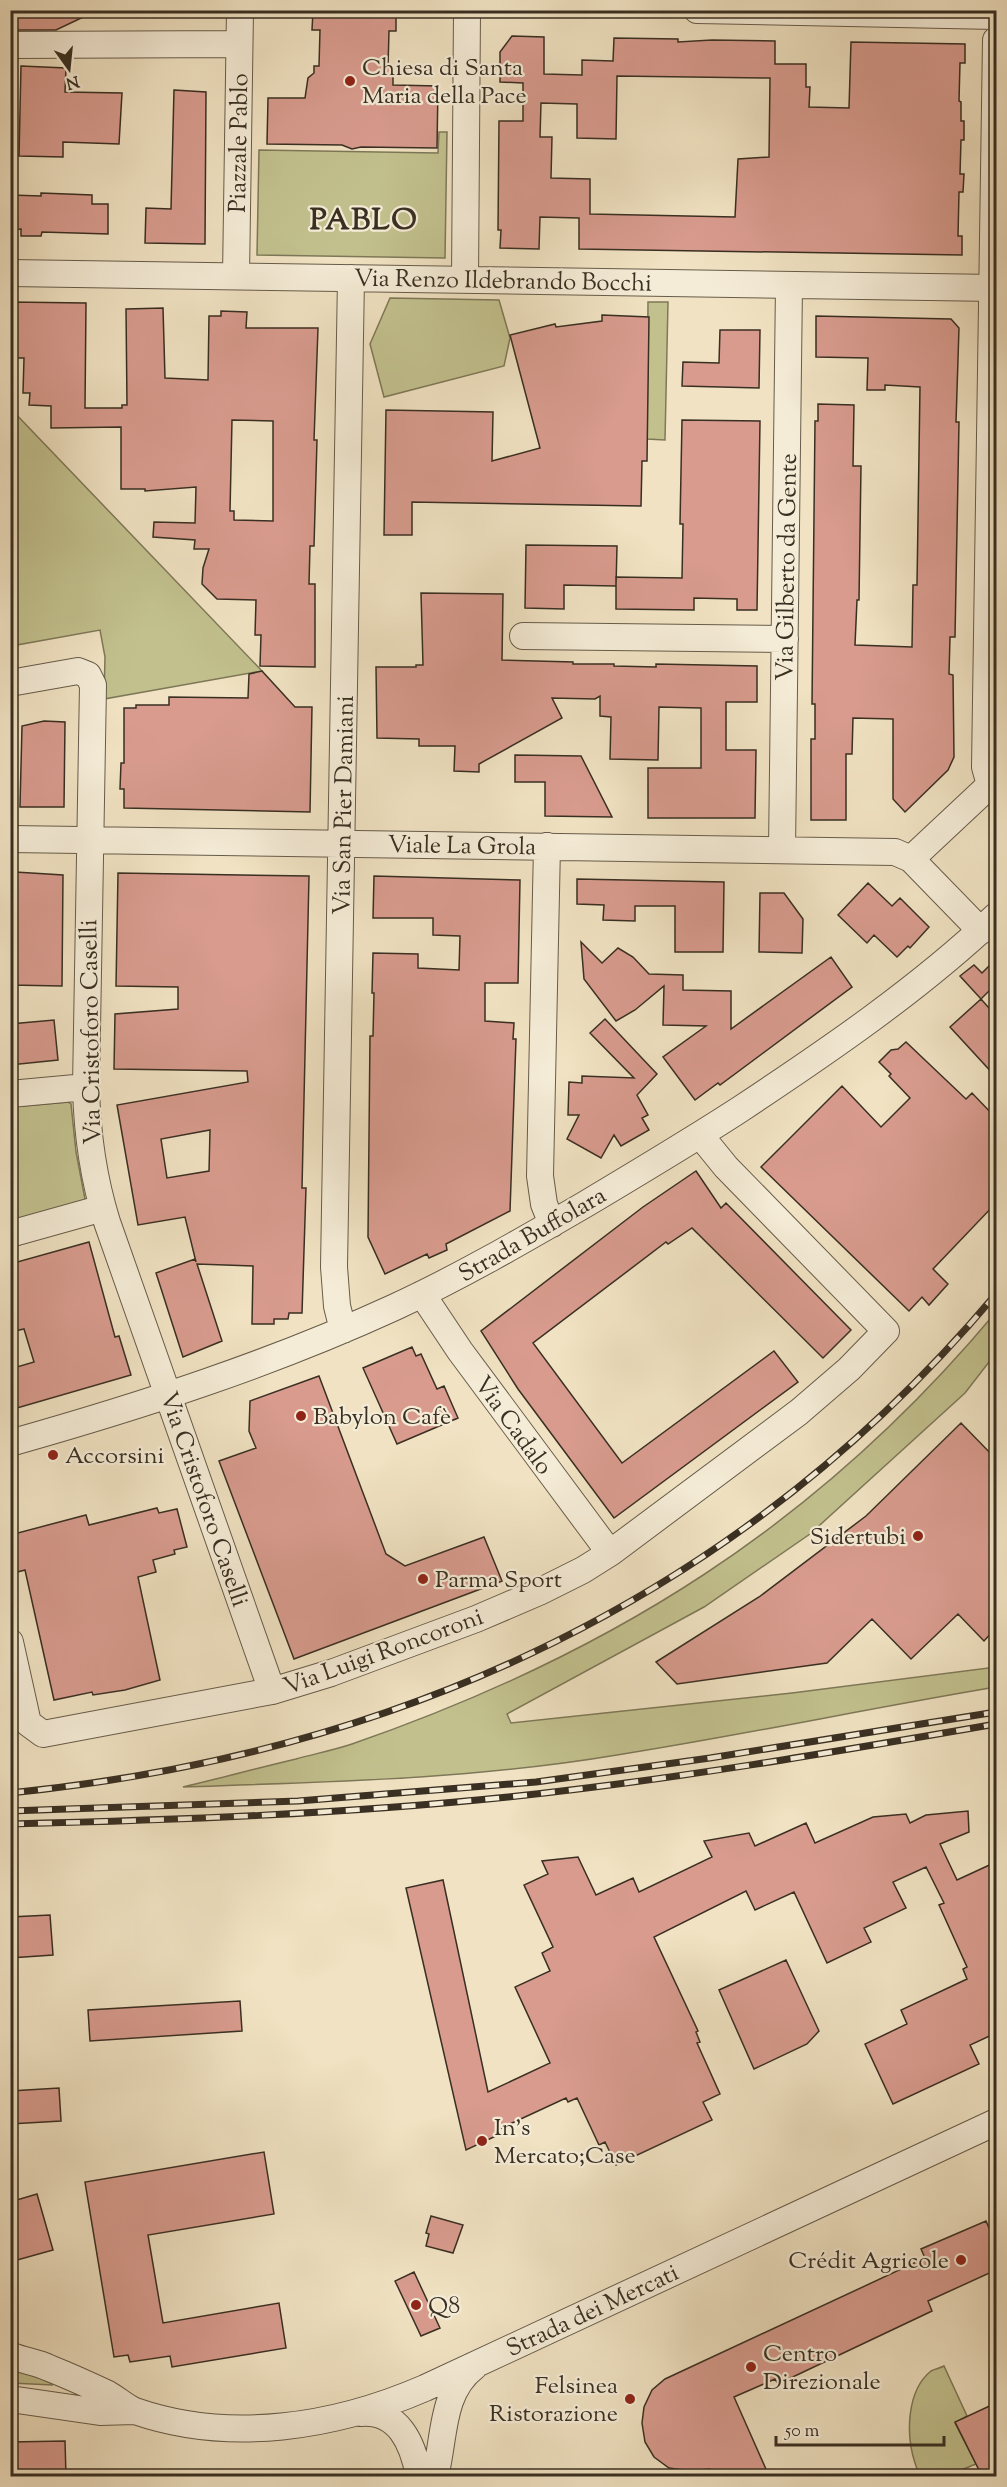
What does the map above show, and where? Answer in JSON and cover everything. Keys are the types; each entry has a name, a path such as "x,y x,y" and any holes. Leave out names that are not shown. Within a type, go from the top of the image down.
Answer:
{"street":[{"name":"Piazzale Pablo","path":"236,276 240,10"},
{"path":"465,280 467,10"},
{"path":"697,10 996,16"},
{"path":"989,923 911,859 993,788 985,767 993,477 996,40"},
{"path":"10,45 239,44"},
{"name":"Via Renzo Ildebrando Bocchi","path":"10,273 994,288"},
{"name":"Via San Pier Damiani","path":"343,1330 334,1279 351,278"},
{"name":"Via Gilberto da Gente","path":"782,850 789,285"},
{"path":"523,636 785,639"},
{"name":"Via Cristoforo Caselli","path":"10,684 78,671 88,675 93,685 86,1087 88,1133 103,1208 272,1691"},
{"name":"Viale La Grola","path":"10,839 895,852 911,859"},
{"path":"546,846 540,1176 544,1204 552,1224"},
{"name":"Strada Buffolara","path":"10,1443 168,1395 343,1330 462,1275 700,1135 844,1038 989,923"},
{"path":"10,1094 86,1087"},
{"name":"Via Luigi Roncoroni","path":"15,1683 28,1723 43,1734 272,1691 331,1673 491,1613 568,1578 610,1553 799,1412 849,1369 886,1331 726,1167 700,1135"},
{"path":"10,1234 103,1208"},
{"name":"Via Cadalo","path":"422,1294 460,1351 610,1553"},
{"path":"10,1642 15,1683"},
{"name":"Strada dei Mercati","path":"10,2399 100,2412 134,2411 188,2424 243,2428 295,2425 354,2415 406,2396 996,2122"},
{"name":"Strada dei Mercati","path":"10,2336 50,2368"},
{"name":"Strada dei Mercati","path":"10,2355 50,2368 110,2395 134,2411"},
{"path":"435,2476 444,2422 459,2384 472,2368 489,2358"},
{"path":"354,2415 378,2414 399,2426 411,2445 419,2476"}],"shaded area":[{"path":"439,132 447,132 445,258 257,255 259,150 438,153"},
{"path":"390,298 499,300 510,338 504,366 384,397 370,344"},
{"path":"648,302 668,302 665,440 647,439"},
{"path":"10,408 262,671 104,699 105,657 100,630 11,646"},
{"path":"68,1102 71,1104 76,1152 85,1199 83,1202 11,1222 11,1107"},
{"path":"996,1312 996,1353 965,1393 810,1534 704,1607 507,1714 511,1723 792,1693 996,1667 996,1687 712,1739 563,1763 401,1778 183,1787 352,1744 447,1708 537,1668 623,1624 705,1574 783,1518 857,1456 928,1388"},
{"path":"10,2366 51,2383 52,2385 11,2383"},
{"path":"944,2366 967,2416 955,2423 976,2464 951,2474 932,2477 922,2475 917,2468 910,2440 910,2414 917,2390 923,2380 931,2371"}],"building":[{"path":"10,10 98,10 56,30 10,30"},
{"name":"Chiesa di Santa Maria della Pace","path":"385,10 385,12 396,12 396,31 389,31 388,67 393,67 393,85 438,86 437,148 361,147 352,149 342,145 267,144 268,98 305,98 308,78 314,73 314,66 319,66 320,30 312,30 313,11"},
{"path":"512,36 544,37 544,74 582,75 582,60 613,61 614,38 678,39 678,42 775,41 775,64 806,64 806,87 810,87 809,107 849,108 851,42 965,44 965,63 960,63 959,101 961,102 961,121 964,121 960,174 964,174 963,192 959,192 958,236 962,236 962,255 579,249 579,218 540,217 539,249 500,248 501,230 498,230 499,121 523,121 523,83 500,82 500,52","holes":["617,76 770,78 769,157 738,159 735,217 590,214 590,179 551,178 552,137 540,137 541,103 577,104 577,138 616,139"]},
{"path":"21,66 66,68 65,92 122,93 119,144 63,142 63,157 19,156"},
{"path":"174,90 206,92 205,244 145,243 146,208 171,209"},
{"path":"41,193 92,195 92,204 108,204 108,234 42,232 41,236 21,236 21,229 10,230 10,195 41,196"},
{"path":"10,302 86,303 85,408 122,408 122,405 127,405 126,309 163,308 165,378 208,380 209,316 221,316 221,311 247,312 246,328 318,328 314,440 317,440 314,546 310,546 309,584 315,584 315,667 260,666 261,635 255,635 256,600 217,599 202,584 203,568 209,549 194,549 195,540 153,537 154,522 195,523 196,487 145,491 145,489 121,489 121,427 51,428 51,406 29,405 30,393 23,393 24,358 10,358","holes":["232,420 273,421 273,521 234,520 234,511 230,511"]},
{"path":"602,315 649,317 647,461 642,461 641,506 412,502 412,535 384,535 386,410 493,412 492,461 540,448 510,335 555,324 556,327 602,321"},
{"path":"816,316 951,319 959,328 955,637 950,637 949,674 953,675 954,757 948,770 905,812 893,799 893,719 853,718 852,754 846,754 846,820 811,820 811,739 815,739 815,704 812,704 815,421 818,421 818,404 854,405 853,466 861,466 859,600 857,600 855,645 912,647 913,585 917,585 920,387 885,385 885,390 867,390 868,358 816,357"},
{"path":"720,330 760,330 759,388 682,386 683,362 719,363"},
{"path":"682,420 760,421 757,610 737,610 737,599 694,598 694,610 616,609 616,577 682,578 683,524 680,524"},
{"path":"526,545 617,546 616,586 564,585 564,609 525,608"},
{"path":"421,593 503,594 502,660 656,667 656,664 757,666 757,702 726,702 726,750 756,750 755,818 648,818 648,768 701,768 701,708 659,707 658,760 610,759 611,717 600,716 600,696 595,699 552,698 562,718 479,764 479,772 454,771 455,746 419,746 419,739 377,738 376,667 423,665"},
{"path":"262,671 295,707 312,707 310,812 124,808 124,789 120,789 121,763 124,763 124,708 136,708 136,705 169,705 169,697 248,698 249,674"},
{"path":"44,721 65,722 64,807 20,807 22,726"},
{"path":"515,755 581,756 612,817 545,816 545,782 515,782"},
{"path":"15,872 63,875 62,986 10,985 10,875 15,875"},
{"path":"118,873 309,876 302,1188 306,1188 302,1313 289,1313 288,1319 274,1319 274,1324 252,1324 253,1266 197,1264 222,1341 183,1357 156,1273 195,1259 196,1262 185,1217 138,1225 117,1105 248,1082 247,1071 114,1069 115,1014 178,1009 178,987 116,986","holes":["210,1130 209,1171 167,1178 161,1139"]},
{"path":"374,876 520,880 518,983 485,983 485,1021 514,1023 513,1039 516,1039 510,1211 446,1244 447,1250 429,1258 427,1254 385,1274 368,1237 373,953 418,954 418,968 459,970 460,936 433,935 433,918 373,918"},
{"path":"577,879 724,882 723,952 675,952 675,906 635,906 635,921 603,920 604,905 577,904"},
{"path":"868,883 892,906 900,898 929,927 910,948 908,946 897,957 874,935 867,943 838,915"},
{"path":"760,893 784,893 803,919 802,953 759,952"},
{"path":"581,942 602,963 618,948 633,957 649,974 683,975 683,990 731,991 731,1029 831,957 852,987 720,1085 718,1083 695,1100 663,1057 706,1026 663,1025 664,986 635,1010 616,1021 584,979"},
{"path":"996,959 996,984 981,999 960,976 974,965 982,973"},
{"path":"981,999 996,1016 996,1077 950,1027"},
{"path":"605,1019 657,1074 637,1095 648,1115 642,1118 649,1130 621,1146 614,1135 601,1158 567,1139 579,1115 568,1115 569,1082 582,1083 582,1076 634,1078 590,1033"},
{"path":"54,1020 58,1060 10,1065 10,1024"},
{"path":"906,1042 966,1099 972,1093 996,1118 996,1203 933,1269 948,1284 929,1305 922,1297 909,1311 761,1167 842,1086 881,1127 910,1098 879,1062 891,1050 898,1049"},
{"path":"696,1171 721,1208 726,1203 851,1330 823,1358 692,1228 668,1244 666,1242 533,1343 622,1463 774,1351 798,1382 614,1518 518,1389 481,1331 643,1207"},
{"path":"89,1242 115,1337 119,1336 131,1375 10,1410 10,1369 34,1362 24,1329 10,1332 10,1264"},
{"path":"412,1347 416,1356 421,1354 437,1389 444,1386 458,1418 397,1444 363,1368"},
{"path":"319,1376 386,1554 405,1566 484,1537 502,1581 294,1659 219,1461 256,1448 249,1431 250,1401"},
{"name":"Sidertubi","path":"961,1423 996,1459 996,1628 984,1641 958,1614 911,1659 872,1619 827,1663 677,1684 656,1662 759,1597 866,1516"},
{"path":"157,1508 159,1513 177,1509 187,1547 174,1550 175,1554 153,1560 156,1572 138,1577 160,1680 125,1690 93,1695 92,1692 54,1700 25,1570 10,1574 10,1535 86,1515 89,1525"},
{"path":"968,1811 969,1832 940,1844 957,1880 996,1862 996,2033 970,2045 979,2064 893,2104 865,2044 907,2024 901,2010 967,1979 963,1969 967,1967 939,1905 944,1903 926,1867 893,1882 906,1908 864,1928 871,1942 827,1963 794,1892 755,1910 746,1891 654,1937 698,2031 696,2032 700,2042 697,2043 720,2094 703,2102 712,2120 616,2165 605,2142 599,2145 577,2098 568,2102 566,2098 497,2130 498,2135 466,2150 406,1888 443,1880 488,2092 550,2063 515,1987 550,1971 542,1953 553,1947 524,1885 548,1874 542,1861 578,1857 596,1895 633,1878 639,1892 712,1857 704,1841 749,1833 755,1846 806,1823 815,1843 873,1817 906,1814 910,1823 926,1815"},
{"path":"50,1915 53,1955 10,1958 10,1917"},
{"path":"786,1960 819,2031 807,2044 754,2069 719,1990"},
{"path":"240,2001 242,2031 90,2041 88,2010"},
{"path":"59,2088 61,2121 10,2124 10,2091"},
{"path":"264,2152 274,2214 148,2235 163,2323 279,2303 286,2348 172,2367 170,2356 130,2362 128,2355 114,2357 85,2182"},
{"path":"37,2194 53,2250 10,2262 10,2202"},
{"path":"431,2216 463,2225 453,2253 426,2246 429,2234 426,2233"},
{"name":"Centro Direzionale","path":"986,2221 996,2244 996,2270 928,2301 932,2311 778,2384 775,2379 734,2397 769,2476 713,2476 710,2469 690,2471 669,2468 654,2457 645,2442 642,2423 644,2407 652,2390 665,2379 925,2258 921,2249"},
{"path":"414,2272 440,2328 421,2336 395,2281"},
{"path":"996,2403 996,2476 982,2476 955,2422"},
{"path":"65,2441 66,2476 10,2476 10,2442"}],"railway":[{"path":"10,1793 154,1773 293,1741 427,1698 554,1642 675,1574 790,1494 897,1401 996,1294"},
{"path":"10,1811 298,1801 536,1782 710,1758 996,1712"},
{"path":"10,1824 259,1815 384,1808 508,1797 692,1774 996,1724"}],"place":[{"name":"Chiesa di Santa Maria della Pace","path":"350,81"},
{"name":"Babylon Cafè","path":"301,1416"},
{"name":"Accorsini","path":"53,1455"},
{"name":"Sidertubi","path":"918,1536"},
{"name":"Parma Sport","path":"423,1579"},
{"name":"In's Mercato;Case","path":"482,2141"},
{"name":"Crédit Agricole","path":"961,2260"},
{"name":"Q8","path":"416,2305"},
{"name":"Centro Direzionale","path":"751,2367"},
{"name":"Felsinea Ristorazione","path":"630,2399"}],"district":[{"name":"PABLO","path":"364,219"}]}
